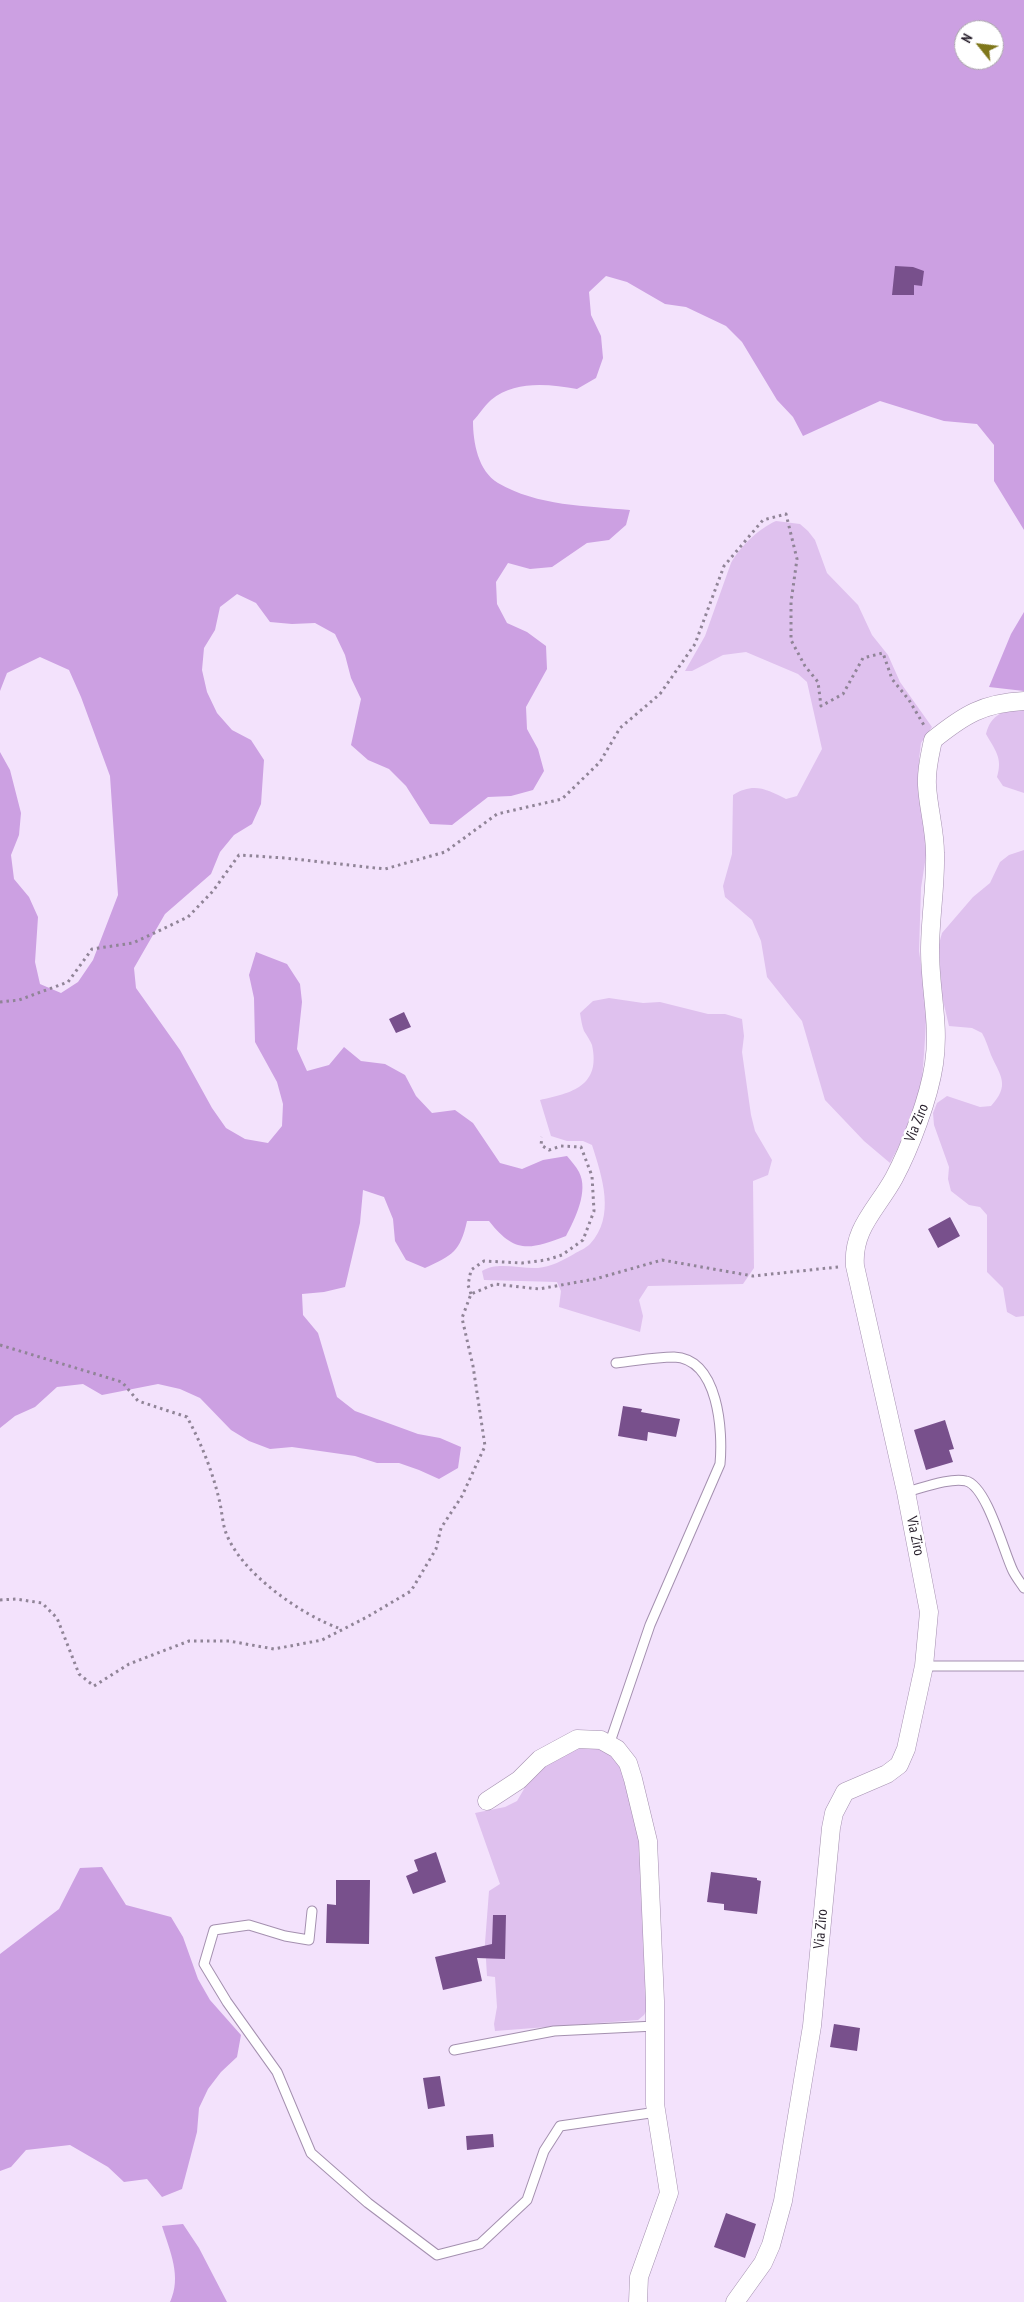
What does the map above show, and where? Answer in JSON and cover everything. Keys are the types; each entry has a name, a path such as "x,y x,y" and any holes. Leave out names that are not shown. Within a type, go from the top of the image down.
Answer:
{"street":[{"path":"933,740 972,712 988,707 1024,701"},
{"name":"Via Ziro","path":"735,2302 763,2264 771,2245 783,2201 812,2026 834,1813 845,1792 886,1774 899,1765 906,1749 924,1666 929,1612 906,1492 855,1266 854,1250 858,1234 894,1178 928,1095 934,1064 937,1024 930,981 930,949 935,854 933,820 927,786 927,768 933,740"},
{"path":"487,1801 519,1780 540,1759 577,1739 600,1740 617,1749 628,1763 648,1841 657,2112 669,2193 639,2277 638,2302"}],"lane":[{"path":"609,1745 650,1625 720,1464 722,1444 715,1395 703,1373 690,1363 676,1357 616,1363"},
{"path":"906,1492 955,1480 967,1481 975,1485 986,1505 1014,1572 1024,1588"},
{"path":"924,1666 1024,1666"},
{"path":"312,1911 309,1940 285,1936 249,1925 214,1930 204,1964 227,2002 277,2072 311,2153 368,2203 437,2255 480,2244 527,2200 544,2151 560,2126 657,2112"},
{"path":"454,2050 554,2031 655,2026"}],"path":[{"path":"0,1002 19,1000 68,982 92,950 133,943 188,917 213,891 239,855 385,869 445,852 497,814 562,799 600,762 620,728 660,694 696,644 724,566 763,520 786,514 797,559 790,602 791,640 818,682 821,706 843,694 863,658 884,653 892,679 909,700 933,740"},
{"path":"0,1600 16,1599 42,1604 57,1618 78,1674 94,1686 129,1664 189,1640 229,1641 274,1649 322,1640 411,1591 436,1549 441,1528 462,1496 485,1446 473,1366 462,1318 470,1294 468,1284 471,1270 484,1261 522,1263 546,1260 562,1255 583,1240 594,1211 592,1176 581,1147 561,1146 549,1150 541,1145 542,1136"},
{"path":"470,1294 495,1284 539,1289 595,1279 662,1260 753,1276 855,1266"},
{"path":"0,1345 122,1382 138,1401 187,1417 200,1442 219,1499 226,1533 249,1570 300,1609 341,1630"}],"shaded area":[{"path":"0,0 1024,0 1024,530 994,481 994,445 977,424 944,421 880,401 803,436 793,417 777,400 742,342 726,326 686,307 665,304 627,282 606,276 589,292 591,315 601,336 603,358 596,378 577,389 532,385 511,389 491,400 473,421 474,438 481,464 491,478 498,483 513,491 546,501 630,510 626,525 609,540 587,543 552,567 530,569 508,563 496,582 497,604 507,623 527,632 546,646 547,669 526,707 527,729 538,749 544,771 533,790 511,796 488,797 452,825 430,824 406,786 389,769 368,760 351,745 361,699 335,634 315,623 292,624 270,622 256,603 237,594 220,607 215,630 204,648 202,670 207,692 217,713 232,730 251,740 264,760 261,804 252,824 234,835 220,852 211,874 165,914 134,968 136,988 180,1050 212,1108 226,1128 245,1139 268,1143 282,1126 283,1104 277,1082 255,1042 254,998 249,975 256,952 287,964 300,984 302,1002 297,1049 307,1071 329,1065 344,1047 361,1061 385,1064 405,1075 416,1096 432,1113 455,1110 473,1123 500,1163 522,1169 543,1160 567,1156 578,1170 582,1180 580,1205 566,1236 542,1244 523,1246 507,1239 489,1221 467,1221 461,1240 454,1251 449,1256 425,1268 406,1260 395,1241 393,1219 384,1197 363,1190 360,1223 345,1287 324,1292 302,1294 303,1315 318,1333 337,1397 355,1411 418,1434 440,1438 461,1447 458,1468 439,1479 399,1463 377,1463 355,1456 292,1447 270,1449 249,1441 231,1430 200,1398 180,1389 158,1384 102,1395 83,1384 57,1387 35,1407 15,1416 0,1428 0,752 10,770 21,813 19,835 11,855 14,879 29,897 38,917 35,962 40,984 61,993 78,982 93,960 118,895 110,776 69,670 40,657 7,673 0,691"},
{"path":"776,521 800,524 815,540 827,573 858,605 872,635 888,655 900,682 932,727 921,743 919,759 919,787 927,849 921,888 919,951 927,1006 921,1092 905,1134 890,1163 864,1141 825,1100 802,1021 767,977 761,941 752,920 725,897 723,886 732,854 733,795 747,789 760,788 786,799 797,796 822,749 807,682 798,674 746,652 723,655 692,671 685,671 705,636 731,563 750,539"},
{"path":"1024,612 1024,691 989,687 1011,634"},
{"path":"1024,708 1024,793 1003,786 997,777 999,759 986,734 991,722 999,714"},
{"path":"1024,850 1024,1316 1016,1317 1007,1312 1003,1288 987,1272 987,1215 980,1207 969,1205 951,1191 948,1179 949,1167 934,1125 933,1113 937,1103 947,1096 980,1107 991,1106 1000,1092 1002,1081 982,1033 972,1028 949,1026 941,992 939,944 942,933 973,897 990,883 1000,862 1009,855"},
{"path":"609,998 643,1003 660,1002 708,1014 725,1014 742,1019 744,1036 742,1052 751,1115 755,1131 772,1160 768,1175 753,1181 754,1268 743,1284 648,1286 639,1300 643,1316 640,1332 559,1307 561,1291 557,1282 484,1280 482,1271 495,1266 538,1268 552,1265 587,1247 598,1233 605,1209 603,1183 592,1145 583,1141 567,1141 551,1136 540,1100 573,1090 588,1079 594,1059 592,1045 584,1031 580,1013 593,1001"},
{"path":"592,1745 611,1753 623,1767 642,1839 648,2008 638,2020 495,2031 494,2024 497,2007 495,1977 487,1976 485,1943 489,1891 500,1884 475,1813 505,1807 517,1801 534,1772 576,1746"},
{"path":"102,1867 126,1905 171,1917 183,1937 198,1979 210,2000 241,2035 237,2057 221,2072 208,2089 199,2108 197,2132 182,2189 162,2197 147,2179 124,2182 108,2167 70,2145 26,2150 11,2167 0,2171 0,1954 59,1909 80,1868"},
{"path":"183,2224 199,2248 227,2302 170,2302 175,2283 175,2274 162,2226"}],"building":[{"path":"895,266 913,267 924,271 922,286 914,285 914,295 892,295"},
{"path":"404,1012 411,1027 396,1033 389,1019"},
{"path":"950,1217 960,1236 938,1248 928,1229"},
{"path":"623,1406 642,1409 641,1412 680,1419 676,1437 648,1432 647,1441 618,1436"},
{"path":"945,1420 954,1449 949,1450 953,1462 926,1470 914,1430"},
{"path":"436,1852 446,1882 413,1894 406,1876 418,1871 414,1860"},
{"path":"711,1872 757,1878 757,1880 761,1881 757,1914 724,1910 724,1904 707,1902"},
{"path":"336,1880 370,1880 369,1944 326,1943 327,1904 336,1905"},
{"path":"493,1915 506,1915 505,1959 477,1958 482,1981 443,1990 435,1957 492,1944"},
{"path":"834,2024 860,2028 857,2051 830,2047"},
{"path":"440,2076 445,2106 428,2109 423,2078"},
{"path":"493,2134 494,2147 467,2150 466,2136"},
{"path":"726,2213 756,2224 745,2258 714,2247"}]}
